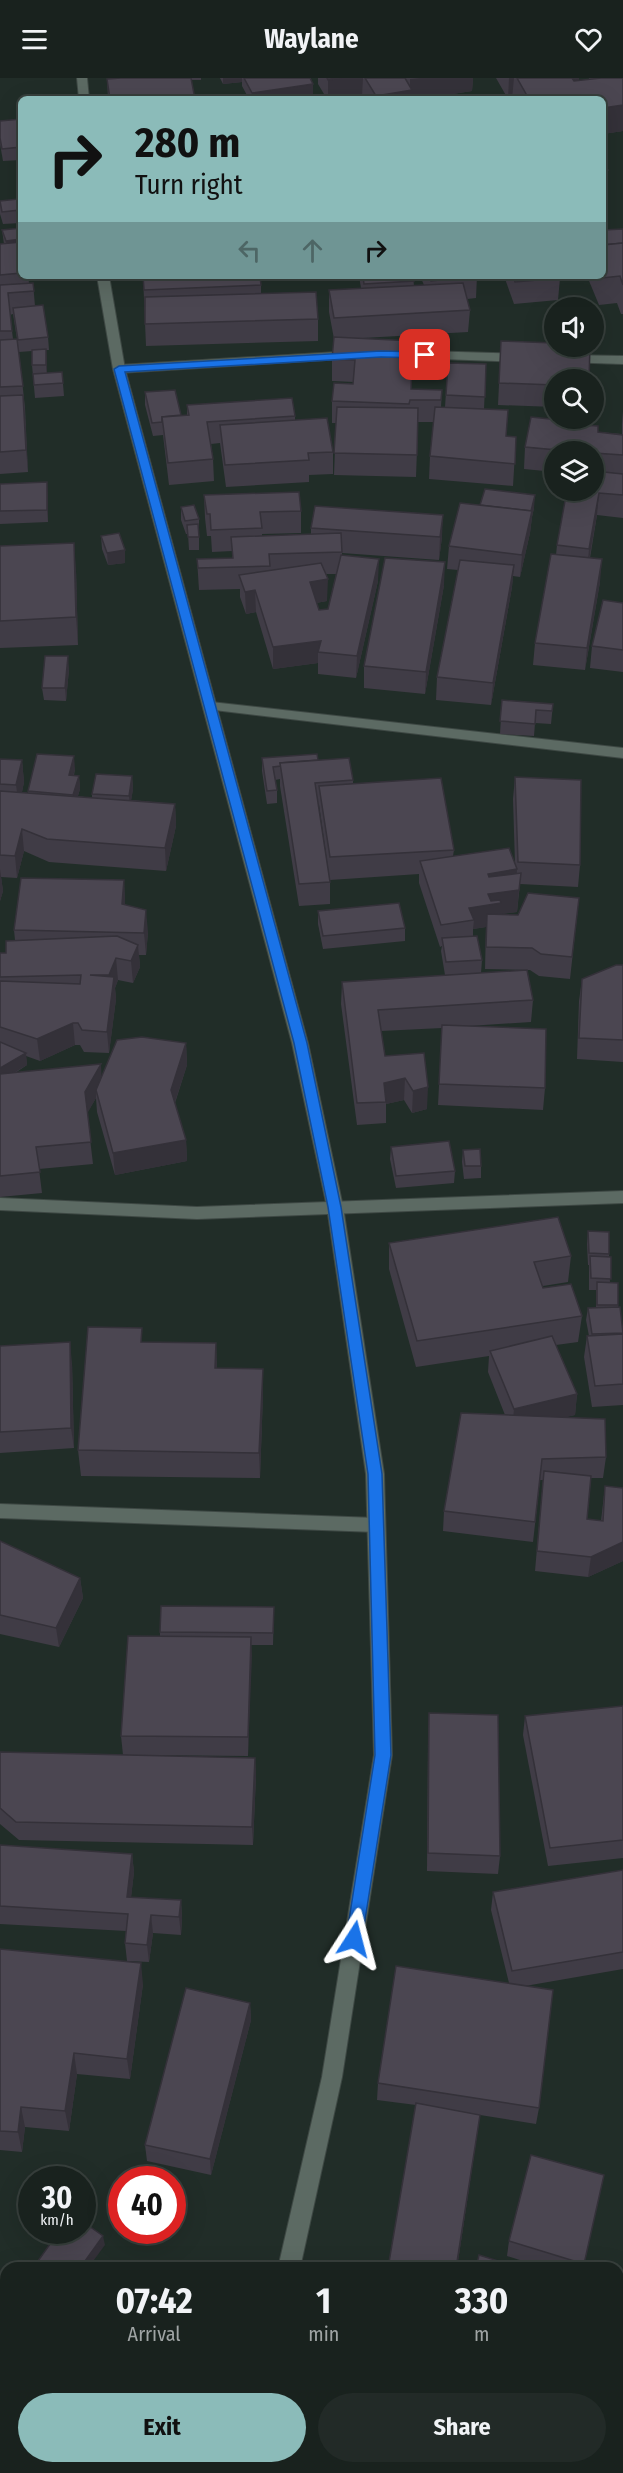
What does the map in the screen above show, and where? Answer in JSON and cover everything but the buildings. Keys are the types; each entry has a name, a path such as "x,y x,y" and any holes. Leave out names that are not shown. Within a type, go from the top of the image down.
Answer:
{"street":[{"path":"82,78 84,96"},
{"path":"104,279 119,369 300,1043 335,1207 375,1474 383,1755 332,2077 290,2262"},
{"path":"119,369 375,354 531,358"},
{"path":"554,358 623,360"},
{"path":"211,706 623,753"},
{"path":"0,1204 196,1213 623,1197"},
{"path":"0,1511 376,1525"}],"route":[{"path":"354,1939 383,1755 375,1474 335,1207 300,1043 119,369 381,354 425,355"}]}
